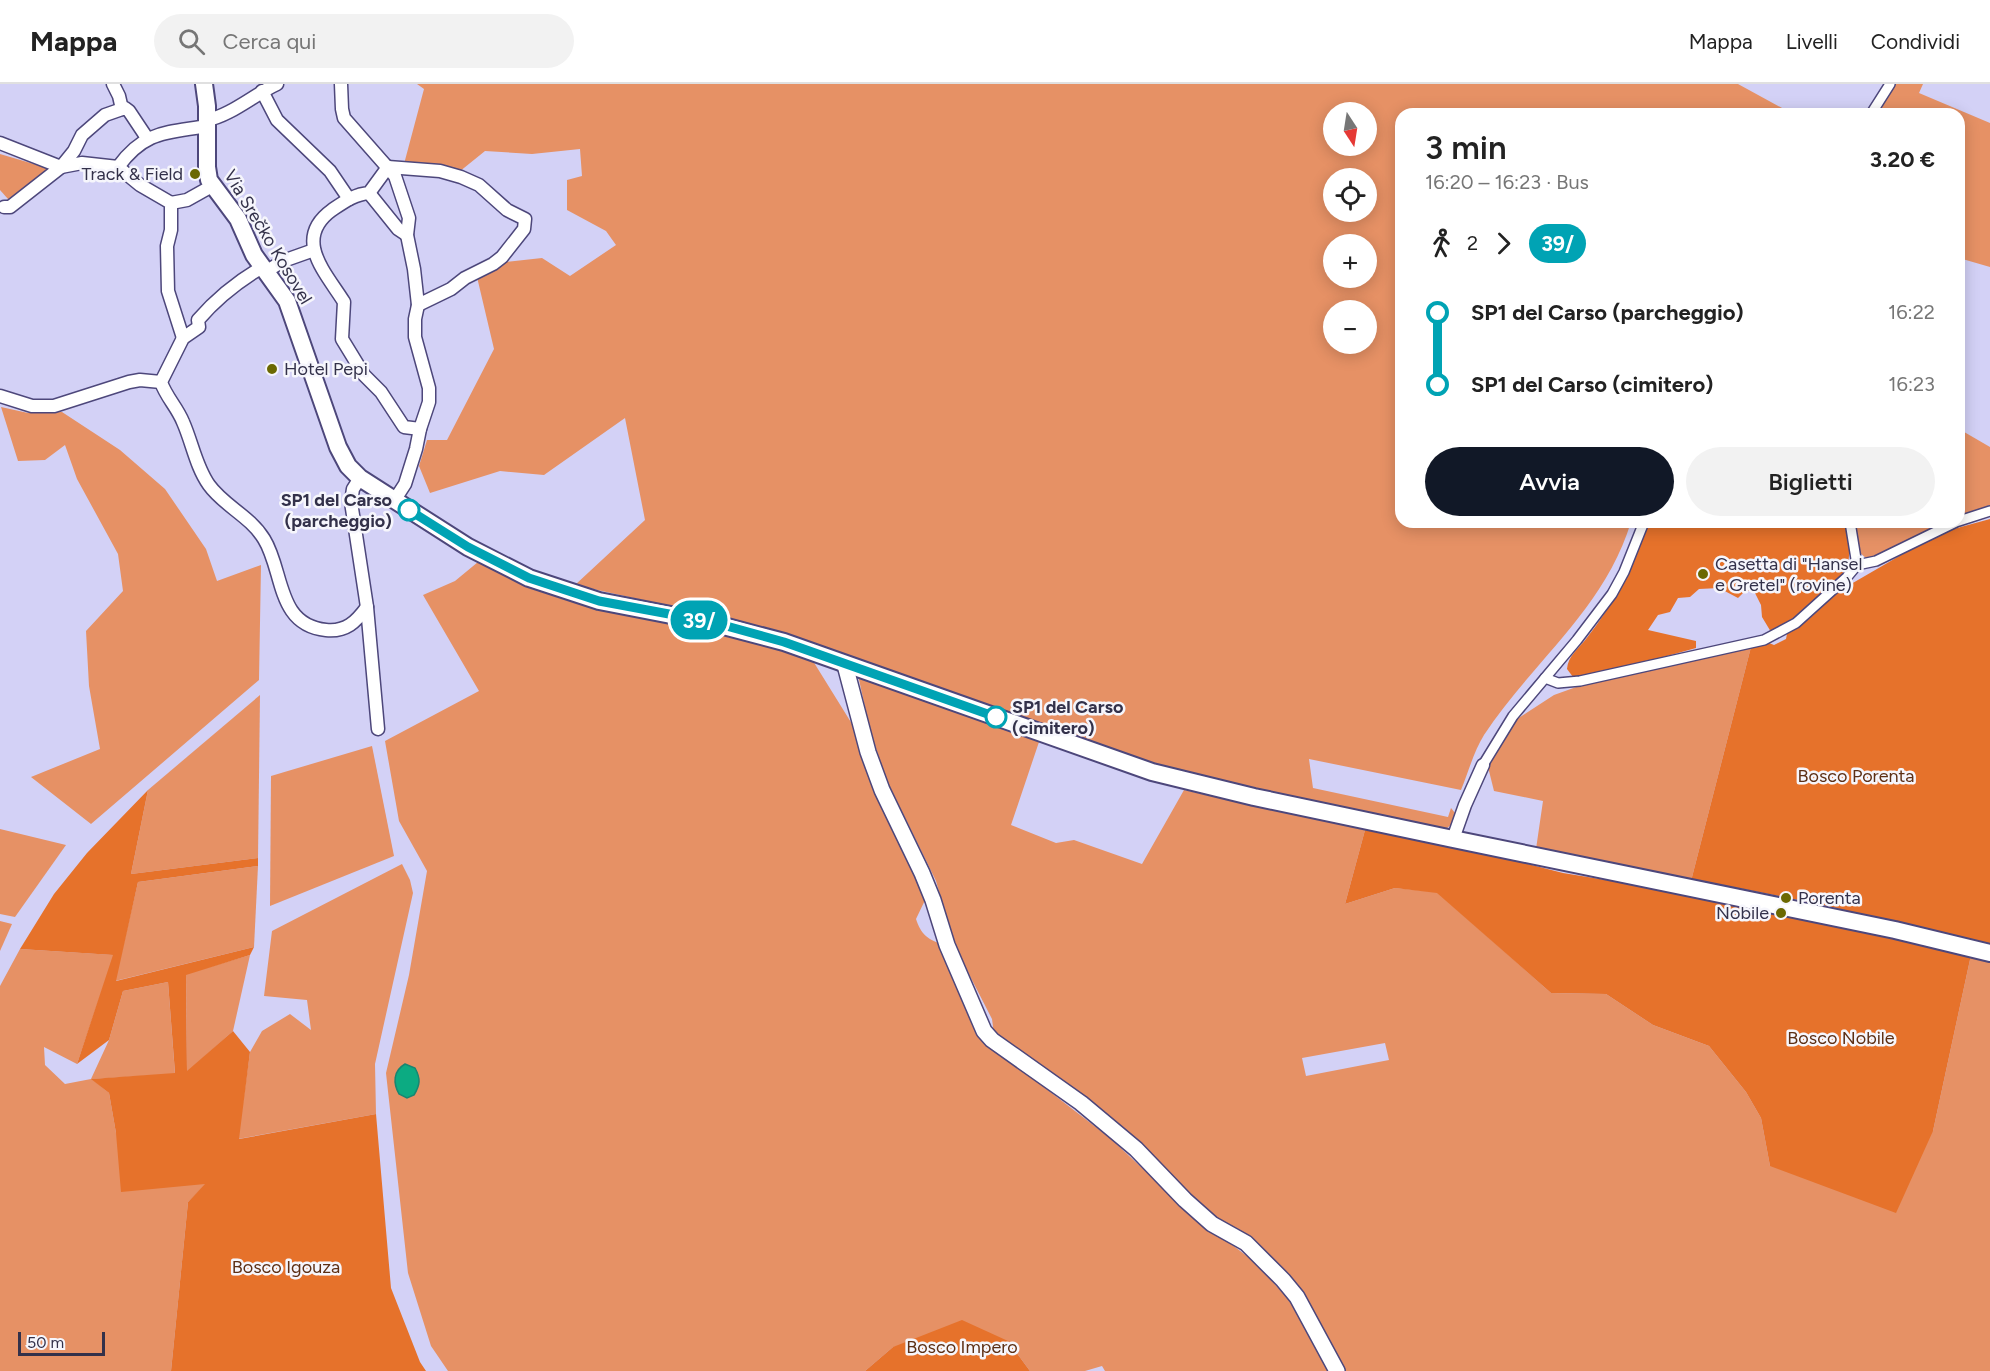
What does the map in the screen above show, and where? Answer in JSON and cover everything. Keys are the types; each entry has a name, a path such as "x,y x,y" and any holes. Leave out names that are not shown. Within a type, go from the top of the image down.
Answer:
{"main road":[{"name":"Via Srečko Kosovel","path":"204,84 209,180 238,219 248,243 287,301 342,457 360,478 394,501 468,547 529,578 599,601 712,622 784,642 1152,772 1254,797 1453,840 1896,930 1990,953"}],"street":[{"path":"113,84 122,109"},
{"path":"118,167 147,138 207,123 277,84"},
{"path":"341,84 344,118 395,176 409,218 407,235 418,305 415,337 429,388 429,402 405,484 394,501"},
{"path":"1875,108 1890,84"},
{"path":"262,91 277,120 330,171 349,199"},
{"path":"1,207 10,207 61,167 74,151 82,135 105,115 125,108 147,138"},
{"path":"0,142 61,167 82,163 118,167 140,185 171,203 187,200 212,186"},
{"path":"388,167 369,193 349,199 327,214 319,223 315,231 315,250 317,260 327,278 344,302 342,339 347,348 364,375 377,387 404,427 420,429"},
{"path":"388,167 440,171 461,177 479,185 507,210 525,219 524,229 502,257 465,278 451,290 418,305"},
{"path":"369,193 398,229 407,235"},
{"path":"171,203 171,230 167,246 168,291 183,338"},
{"path":"315,250 283,261 238,283 204,314 198,321 199,327 183,338 161,382 168,399 183,420 204,477 210,486 246,518 265,541 286,603 294,613 310,627 330,631 340,630 355,623 368,608"},
{"path":"0,396 32,406 54,406 123,383 140,380 161,382"},
{"path":"360,478 353,489 351,501 368,608 378,729"},
{"path":"1965,519 1990,511"},
{"path":"1453,840 1465,805 1483,765 1513,716 1577,640 1611,594 1624,572 1642,528"},
{"path":"1851,528 1857,565"},
{"path":"1545,678 1558,683 1580,681 1764,640 1796,623 1847,577 1857,565 1876,561 1943,528"},
{"path":"845,665 868,752 882,790 922,873 947,945 984,1031 992,1040 1081,1103 1136,1149 1185,1200 1212,1224 1246,1243 1284,1280 1297,1297 1337,1371"}],"shaded area":[{"path":"417,84 1738,84 1782,108 1395,108 1395,528 1629,528 1619,553 1585,609 1523,683 1484,735 1461,790 1309,759 1313,788 1448,817 1451,808 1455,813 1453,823 1446,829 1308,802 1180,772 927,686 769,628 575,585 645,520 625,418 544,475 500,471 430,493 419,466 427,440 447,440 494,349 477,277 505,262 542,258 570,276 616,245 606,231 567,210 567,180 582,176 580,149 532,154 485,151 459,172 404,164 424,89"},
{"path":"1896,84 1923,84 1919,93 1954,108 1882,108"},
{"path":"1965,112 1990,123 1990,267 1965,260"},
{"path":"0,154 44,167 47,171 12,200 8,199 0,190"},
{"path":"1,407 28,413 62,412 120,450 165,489 206,549 217,581 261,565 259,680 91,824 31,777 100,749 89,686 86,631 123,591 118,554 77,479 65,445 45,460 18,461"},
{"path":"1965,432 1990,447 1990,505 1965,514"},
{"path":"1855,528 1932,528 1880,555 1867,559 1858,551"},
{"path":"478,562 558,596 779,649 813,661 857,732 868,774 927,896 916,919 918,924 925,935 941,944 996,1050 1110,1138 1189,1212 1256,1263 1296,1308 1332,1371 1105,1371 1102,1366 1085,1371 1030,1371 1008,1341 893,1347 865,1371 448,1371 431,1346 408,1273 386,1073 409,975 427,871 399,821 385,741 479,691 423,595 455,581"},
{"path":"1751,647 1691,881 1536,849 1543,801 1494,791 1488,767 1517,719 1554,695 1579,686"},
{"path":"858,675 1040,739 1011,825 1056,843 1074,840 1142,864 1184,790 1365,830 1345,904 1395,888 1437,892 1551,993 1606,994 1653,1025 1709,1046 1746,1092 1761,1118 1770,1166 1933,1131 1971,955 1990,960 1990,1371 1345,1371 1310,1305 1282,1267 1248,1235 1217,1219 1165,1170 994,1034 992,1019 954,945 936,881 886,779 870,730","holes":["1385,1043 1389,1060 1306,1076 1302,1058"]},
{"path":"260,695 258,858 131,874 148,790"},
{"path":"372,746 394,856 270,906 271,776"},
{"path":"0,829 66,845 15,917 0,914"},
{"path":"402,864 410,880 413,893 375,1064 376,1114 238,1139 250,1052 262,1031 290,1014 311,1030 307,1000 264,996 272,931"},
{"path":"258,866 254,947 115,981 138,882"},
{"path":"0,921 12,924 0,951"},
{"path":"20,949 114,955 77,1064 44,1047 45,1065 65,1084 91,1079 109,1040 123,991 168,982 175,1074 92,1079 109,1093 116,1133 206,1184 188,1202 171,1371 0,1371 0,986"},
{"path":"250,955 233,1031 187,1072 186,974"},
{"path":"405,1064 415,1068 419,1079 414,1095 407,1098 399,1094 395,1082 398,1070"}],"green space":[{"name":"Bosco Porenta","path":"1990,519 1990,945 1819,904 1691,881 1751,647 1769,643 1774,645 1786,639 1787,634 1809,619 1839,591 1939,533 1965,528 1965,526"},
{"path":"1647,528 1847,528 1848,564 1842,577 1796,618 1771,632 1762,617 1761,605 1754,591 1745,591 1738,598 1719,588 1699,589 1690,597 1678,598 1670,612 1658,615 1648,630 1696,641 1696,648 1589,676 1573,677 1567,669 1569,660 1615,597"},
{"name":"Bosco Igouza","path":"148,790 131,874 258,858 258,866 138,882 116,981 254,947 250,955 186,975 187,1071 233,1031 250,1052 239,1139 376,1114 391,1288 420,1362 426,1371 171,1371 188,1202 205,1184 121,1192 116,1133 109,1093 91,1079 175,1073 168,982 123,991 109,1040 77,1064 113,955 20,949 54,894 87,853"},
{"name":"Bosco Nobile","path":"1365,830 1497,856 1563,873 1667,890 1895,936 1971,955 1933,1131 1896,1213 1770,1166 1761,1118 1746,1092 1709,1046 1653,1025 1606,994 1551,993 1437,893 1395,888 1345,904"},
{"name":"Bosco Impero","path":"962,1320 1008,1341 1030,1371 865,1371 893,1347"}],"bus line":[{"name":"39/","path":"409,510 468,547 529,578 599,601 712,622 784,642 996,717"}],"place":[{"name":"Track & Field","path":"195,174"},
{"name":"Hotel Pepi","path":"272,369"},
{"name":"SP1 del Carso (parcheggio)","path":"409,510"},
{"name":"Casetta di \"Hansel e Gretel\" (rovine)","path":"1703,574"},
{"name":"SP1 del Carso (cimitero)","path":"996,717"},
{"name":"Porenta","path":"1786,898"},
{"name":"Nobile","path":"1781,913"}]}
